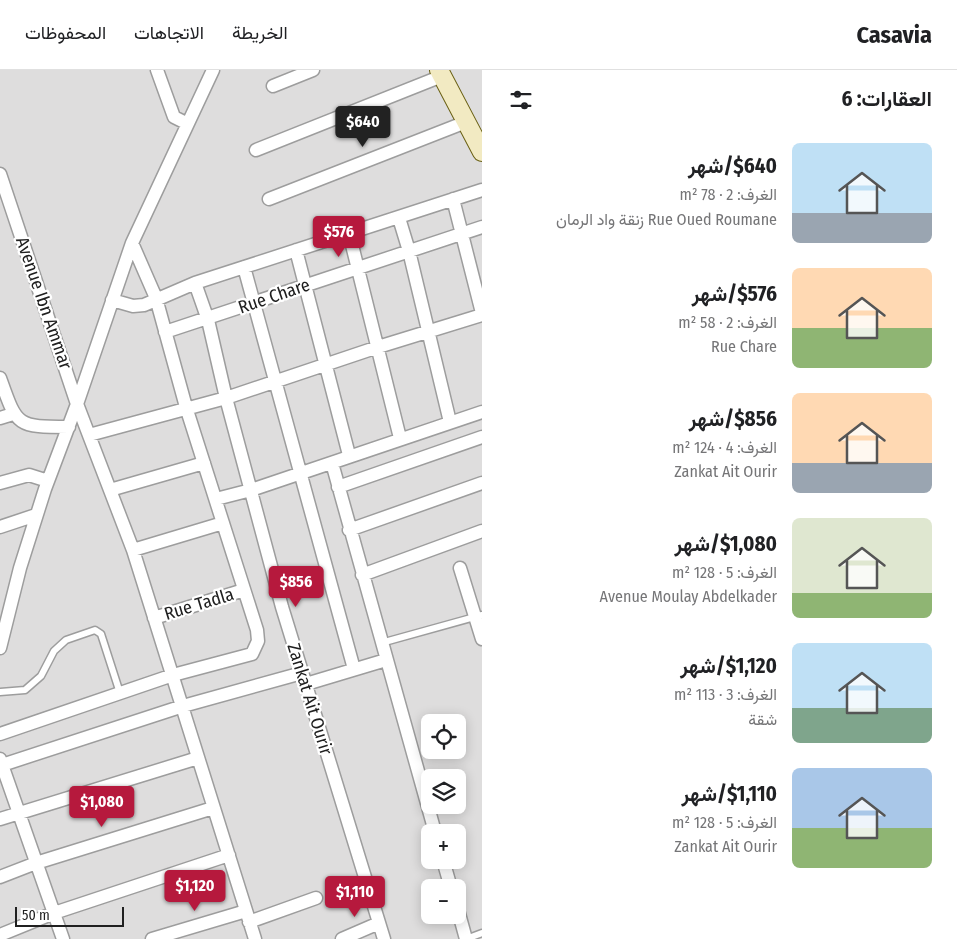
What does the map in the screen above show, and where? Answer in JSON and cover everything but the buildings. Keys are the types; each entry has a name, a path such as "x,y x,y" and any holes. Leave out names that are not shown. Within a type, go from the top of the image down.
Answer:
{"street":[{"path":"157,70 174,116 186,123"},
{"path":"0,648 20,568 36,515 78,404 132,243 212,70"},
{"path":"273,86 313,70"},
{"path":"256,150 441,73 482,152"},
{"path":"269,199 466,122"},
{"name":"Avenue Ibn Ammar","path":"0,174 78,404 133,550 255,939"},
{"path":"112,300 133,306 144,305 156,298 195,283 482,190"},
{"path":"89,435 186,407 226,398 482,314 453,199"},
{"path":"399,218 409,251 450,422"},
{"name":"Rue Chare","path":"165,332 208,320 253,302 358,266 482,227"},
{"path":"349,233 400,438"},
{"path":"0,734 173,675 254,652 258,641 257,630 186,407 156,298 132,243"},
{"path":"296,250 349,455"},
{"path":"244,267 354,670"},
{"name":"Zankat Ait Ourir","path":"195,283 208,320 226,398 282,607 384,939"},
{"path":"0,378 13,414 23,423 38,427 69,426"},
{"path":"216,499 251,490 332,463 349,455 482,412"},
{"path":"0,418 13,414"},
{"path":"338,487 482,437"},
{"path":"110,490 204,463"},
{"path":"332,463 349,530 433,824"},
{"path":"0,483 29,475 48,481"},
{"path":"349,530 482,483"},
{"path":"0,527 36,515"},
{"path":"133,550 223,523"},
{"path":"362,575 482,531"},
{"path":"460,568 479,616 482,639"},
{"name":"Rue Tadla","path":"154,618 244,590"},
{"path":"63,939 1,762 182,706 304,678 354,670 386,660"},
{"path":"0,819 198,758"},
{"path":"0,877 36,863 213,808"},
{"path":"0,935 54,913 230,855"},
{"path":"152,939 316,898"},
{"path":"342,939 379,923"},
{"path":"462,924 466,939"}],"lane":[{"path":"381,643 479,616"},
{"path":"0,692 25,690 41,676 54,651 66,640 95,630 101,634 120,693"},
{"path":"466,939 482,933"}],"shaded area":[{"path":"0,70 482,70 482,939 0,939"}]}
